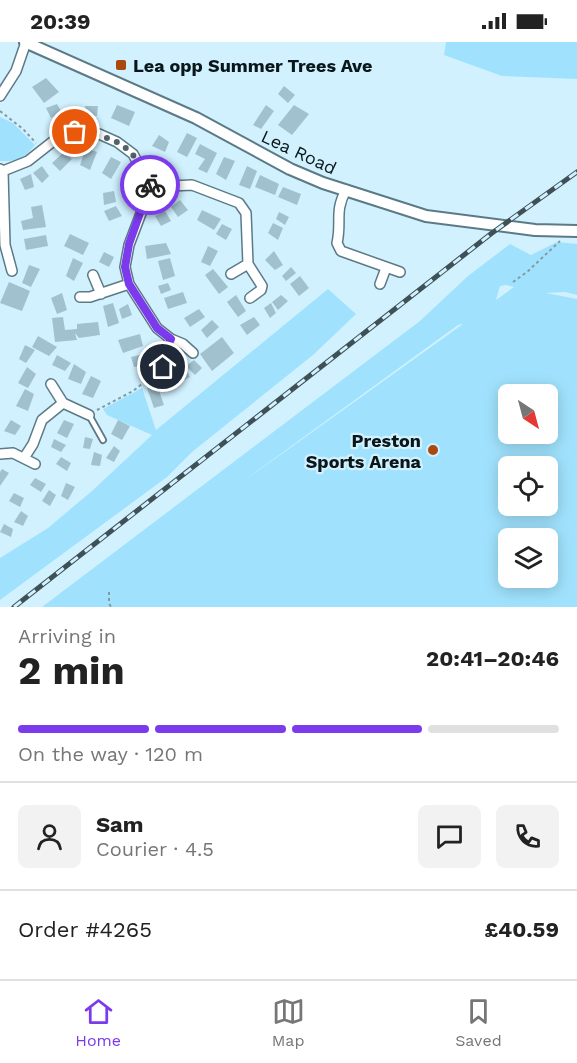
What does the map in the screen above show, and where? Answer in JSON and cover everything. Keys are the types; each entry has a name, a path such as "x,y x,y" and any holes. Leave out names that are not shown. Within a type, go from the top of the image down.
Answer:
{"street":[{"path":"0,96 16,71 26,42"},
{"name":"Lea Road","path":"26,42 196,118 290,169 346,190 426,216 535,230 574,231"},
{"path":"12,271 3,245 2,170 28,160 56,139 75,132 99,134 117,142 133,154 151,187 129,244 125,267 129,284 157,328 193,353"},
{"path":"151,187 192,185 239,203 246,213 248,264 262,286 261,290 250,298"},
{"path":"346,190 338,214 341,227 337,243 341,251 400,272"},
{"path":"231,274 248,264"},
{"path":"380,284 386,268"},
{"path":"93,276 100,294"},
{"path":"80,297 100,294 129,284"},
{"path":"163,367 164,352 171,339"},
{"path":"51,384 63,403 89,415"},
{"path":"24,458 33,444 42,420 63,403"},
{"path":"0,454 13,453 35,464"}],"lane":[{"path":"89,415 103,440"}],"path":[{"path":"0,111 23,129 41,149"},
{"path":"513,282 574,231"},
{"path":"89,415 133,391 163,367"},
{"path":"109,592 111,607"}],"shaded area":[{"path":"446,42 577,42 577,79 502,76 444,55"},
{"path":"0,117 13,123 35,145 20,158 0,161"},
{"name":"Preston Sports Arena","path":"557,242 577,244 577,295 565,292 546,293 577,299 577,607 42,607 420,321 468,276 510,244 531,255","holes":["500,286 514,287 496,300","463,324 227,493 458,325"]},
{"path":"328,289 356,314 313,355 192,452 167,477 0,600 0,558 48,528 152,435 107,415 103,409 142,388 156,430"}],"building":[{"path":"46,78 59,92 44,103 32,87"},
{"path":"284,86 295,95 288,103 278,94"},
{"path":"57,104 62,113 51,118 46,108"},
{"path":"117,105 135,112 129,126 111,118"},
{"path":"266,105 274,111 261,129 253,125"},
{"path":"294,105 309,114 292,135 278,125"},
{"path":"85,106 98,106 97,116 86,115"},
{"path":"187,133 197,138 187,157 177,152"},
{"path":"159,135 169,142 165,152 152,146"},
{"path":"200,144 217,153 207,173 198,169 205,159 195,154"},
{"path":"86,148 97,152 90,170 80,165"},
{"path":"64,152 72,159 60,171 52,163"},
{"path":"111,157 121,162 111,179 102,173"},
{"path":"224,157 235,161 226,180 216,174"},
{"path":"42,166 49,176 42,183 33,173"},
{"path":"247,166 257,171 250,189 239,185"},
{"path":"31,174 34,187 25,190 20,179"},
{"path":"260,175 279,184 275,195 255,187"},
{"path":"283,187 301,194 297,205 278,197"},
{"path":"114,191 116,202 104,205 103,193"},
{"path":"180,200 188,210 178,217 171,207"},
{"path":"42,205 46,227 23,230 21,221 33,218 31,207"},
{"path":"116,206 122,216 109,221 104,211"},
{"path":"202,210 221,219 214,230 197,220"},
{"path":"165,211 171,221 161,226 155,216"},
{"path":"279,212 289,217 285,225 276,219"},
{"path":"273,223 283,228 278,240 268,233"},
{"path":"222,224 232,229 226,240 216,234"},
{"path":"70,234 89,243 83,255 64,246"},
{"path":"46,235 48,246 26,250 24,239"},
{"path":"166,243 171,254 147,259 145,246"},
{"path":"208,246 218,251 210,266 201,262"},
{"path":"274,251 283,265 275,270 265,260"},
{"path":"104,252 114,257 109,267 99,262"},
{"path":"73,258 83,263 74,281 66,276"},
{"path":"170,258 175,276 163,280 158,261"},
{"path":"29,265 40,269 31,287 22,283"},
{"path":"291,267 296,273 286,281 282,276"},
{"path":"213,269 228,287 219,294 205,275"},
{"path":"300,276 309,288 299,296 290,284"},
{"path":"9,282 30,291 22,311 0,303"},
{"path":"168,283 171,290 161,294 158,286"},
{"path":"183,292 187,303 168,309 164,298"},
{"path":"62,293 67,310 57,314 51,298"},
{"path":"236,295 246,311 238,317 227,302"},
{"path":"281,295 288,301 278,310 272,302"},
{"path":"113,303 119,323 108,327 103,306"},
{"path":"271,303 276,313 270,318 264,308"},
{"path":"128,304 132,315 122,319 119,309"},
{"path":"199,309 205,317 190,327 184,318"},
{"path":"63,317 65,330 77,329 77,324 98,322 100,335 79,338 75,333 77,340 55,342 52,318"},
{"path":"254,317 260,325 247,335 240,325"},
{"path":"212,320 219,327 207,338 201,330"},
{"path":"140,334 143,346 123,353 118,340"},
{"path":"38,336 57,347 49,356 32,347"},
{"path":"222,337 234,353 212,371 200,354"},
{"path":"25,345 35,350 26,363 19,359"},
{"path":"148,353 150,364 134,367 131,357"},
{"path":"57,355 71,363 65,371 52,365"},
{"path":"194,360 202,368 195,375 186,366"},
{"path":"74,364 86,372 81,384 68,379"},
{"path":"183,364 190,377 180,382 172,372"},
{"path":"27,367 36,374 28,388 18,383"},
{"path":"91,376 101,381 93,398 82,394"},
{"path":"157,385 164,405 154,408 147,388"},
{"path":"25,389 34,394 28,411 16,406"},
{"path":"11,420 21,426 15,435 4,431"},
{"path":"64,420 74,424 67,438 57,433"},
{"path":"118,420 130,426 122,440 111,434"},
{"path":"85,437 93,439 90,449 83,448"},
{"path":"54,439 66,445 61,452 51,447"},
{"path":"114,446 120,451 114,462 106,458"},
{"path":"94,452 102,455 100,466 91,465"},
{"path":"61,457 71,463 67,471 56,464"},
{"path":"2,469 9,473 0,486 0,472"},
{"path":"35,478 46,484 41,492 30,485"},
{"path":"66,483 75,487 68,500 61,496"},
{"path":"49,490 56,495 50,506 42,501"},
{"path":"14,493 24,498 20,507 9,501"},
{"path":"21,511 28,516 23,526 14,522"},
{"path":"4,524 13,529 11,537 0,532"}],"railway":[{"path":"14,607 492,233 577,172"}],"way so far":[{"path":"75,132 99,134 117,142 133,154 150,185"}],"place":[{"name":"Lea opp Summer Trees Ave","path":"121,65"},
{"name":"Preston Sports Arena","path":"433,450"}],"route":[{"path":"150,185 129,244 125,267 129,284 157,328 171,339 164,352 163,367"}]}
